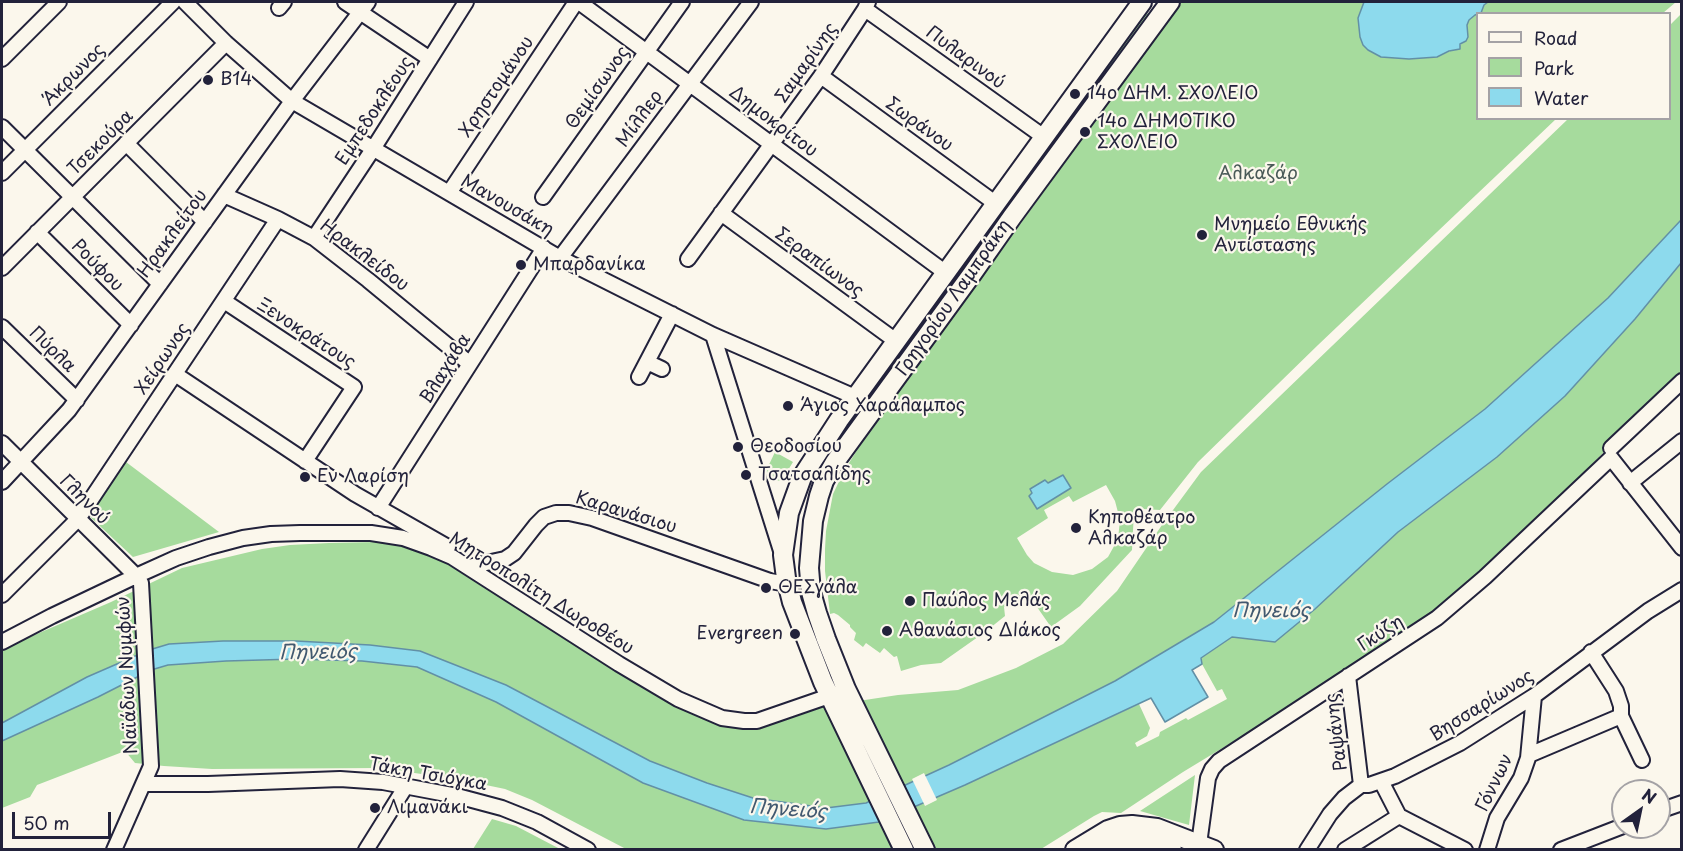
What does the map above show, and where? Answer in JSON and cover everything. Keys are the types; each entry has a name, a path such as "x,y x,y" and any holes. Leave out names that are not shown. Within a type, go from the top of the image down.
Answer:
{"main road":[{"name":"Γρηγορίου Λαμπράκη","path":"925,849 802,629 787,584 783,555 789,513 802,477 855,397 1142,2"},
{"name":"Γρηγορίου Λαμπράκη","path":"904,849 840,696 826,639 813,602 809,579 810,550 814,514 824,481 835,462 972,274 1161,5"},
{"path":"1103,849 1132,825 1151,827 1207,847"},
{"path":"1075,849 1103,832 1120,834 1172,849"}],"street":[{"path":"2,59 59,2"},
{"name":"Άκρωνος","path":"2,173 173,2"},
{"path":"345,2 364,7 430,59"},
{"name":"Εμπεδοκλέους","path":"314,238 466,2"},
{"name":"Δημοκρίτου","path":"577,2 690,82 945,273"},
{"name":"Χρηστομάνου","path":"448,193 577,2"},
{"name":"Θεμίσωνος","path":"543,197 682,2"},
{"name":"Μίλλερ","path":"560,258 751,2"},
{"name":"Μανουσάκη","path":"191,4 226,43 292,101 560,258 713,335 855,397 872,412"},
{"name":"Πυλαρινού","path":"867,5 1044,137"},
{"name":"Σαμαρίνης","path":"688,260 821,76 867,5"},
{"name":"Ηρακλείτου","path":"2,482 77,400 292,101 364,7"},
{"name":"Τσεκούρα","path":"2,268 226,43"},
{"name":"Σωράνου","path":"821,76 995,203"},
{"path":"2,127 160,284"},
{"path":"126,143 205,222"},
{"name":"Ηρακλείδου","path":"224,195 314,238 470,364"},
{"name":"Σεραπίωνος","path":"722,213 896,341"},
{"name":"Χείρωνος","path":"2,595 78,519 278,219"},
{"name":"Ρούφου","path":"38,232 131,325"},
{"name":"Βλαχάβα","path":"378,508 544,248"},
{"name":"Ξενοκράτους","path":"224,301 354,387 306,461"},
{"path":"639,377 672,314"},
{"name":"Πύρλα","path":"2,327 77,400"},
{"path":"713,335 783,555"},
{"path":"647,362 662,369"},
{"name":"Μητροπολίτη Δωροθέου","path":"175,374 378,508 399,518 473,566 619,664 678,699 722,717 757,721 840,696"},
{"name":"Γκύζη","path":"1207,847 1207,786 1214,766 1229,753 1445,612 1485,577 1682,381"},
{"path":"1630,483 1682,441"},
{"name":"Γληνού","path":"2,443 138,580"},
{"path":"1611,453 1630,483 1682,548"},
{"name":"Καρανάσιου","path":"473,566 502,561 512,555 544,517 556,513 569,513 592,518 770,581 787,584"},
{"name":"Μητροπολίτη Δωροθέου","path":"2,642 74,605 138,580 184,555 261,535 371,533 394,536 431,548 473,566"},
{"name":"Ναϊάδων Νυμφών","path":"138,580 151,766 143,784"},
{"name":"Βησσαρίωνος","path":"1307,849 1330,814 1344,798 1361,785 1369,785 1404,772 1453,747 1534,696 1648,611 1682,590"},
{"path":"1592,652 1616,691 1621,706 1621,716 1642,760"},
{"name":"Ραψάνης","path":"1348,676 1361,785"},
{"name":"Γόννων","path":"1487,849 1497,818 1521,778 1528,755 1534,696"},
{"path":"1528,755 1621,716"},
{"name":"Τάκη Τσιόγκα","path":"143,784 340,779 374,781 457,796 502,808 537,822 573,846 588,849"},
{"path":"1381,781 1399,816 1465,849"},
{"path":"114,849 143,784"},
{"path":"366,849 406,786"},
{"path":"1345,849 1399,816"},
{"path":"1561,849 1611,830"}],"green space":[{"name":"Αλκαζάρ","path":"1181,2 1364,2 1358,18 1360,37 1394,58 1409,59 1437,57 1459,47 1468,35 1469,20 1476,14 1476,120 1555,120 1198,462 1160,510 1134,511 1132,550 1080,606 1051,627 1030,597 1004,607 1005,616 941,663 921,665 901,671 897,656 894,657 884,648 880,653 866,643 863,647 854,640 856,633 850,625 838,615 830,614 825,571 826,531 833,494 859,447","holes":["1106,485 1115,501 1120,520 1118,539 1108,557 1092,569 1073,575 1052,572 1034,563 1017,538 1048,518 1044,510 1069,496 1073,502"]},
{"path":"1488,2 1676,2 1664,12 1482,12"},
{"path":"1145,12 1150,15 872,396 867,393"},
{"path":"1681,14 1681,220 1608,298 1485,409 1214,622 1115,681 949,765 866,803 827,808 753,798 650,761 506,685 296,641 169,644 2,723 2,649 111,602 182,568 262,549 290,545 377,542 416,548 445,561 651,691 683,709 706,719 729,725 755,728 825,706 898,695 958,690 1016,668 1063,644 1117,591 1201,472 1567,120 1671,120 1671,24"},
{"path":"1681,263 1681,373 1563,494 1485,568 1427,617 1267,721 1121,813 1102,812 1041,849 626,849 532,800 505,789 457,779 379,768 212,769 164,766 135,763 125,751 37,785 30,797 2,808 2,741 151,670 168,665 226,661 296,659 362,661 417,667 496,702 643,783 744,820 826,829 879,822 965,785 1139,704 1150,728 1147,736 1135,743 1137,747 1186,718 1188,720 1227,699 1222,689 1217,691 1201,658 1232,637 1275,642 1398,532 1497,457 1565,396 1635,319"},
{"path":"775,452 793,462 782,480 776,481 768,476 766,471"},
{"path":"122,459 219,532 133,557 87,514"},
{"path":"1195,775 1189,825 1140,811"},
{"path":"492,819 516,826 560,849 473,849"}],"water":[{"path":"1364,2 1488,2 1481,12 1476,12 1469,20 1468,37 1460,44 1460,49 1437,57 1409,59 1381,57 1363,45 1358,18"},
{"name":"Πηνειός","path":"1681,220 1681,263 1635,319 1565,396 1497,457 1398,532 1315,609 1275,642 1232,637 1201,658 1202,664 1192,670 1208,697 1165,722 1151,698 965,785 879,822 826,829 744,820 643,783 496,702 417,667 362,661 296,659 168,665 151,670 2,741 2,723 87,677 149,650 169,644 296,641 370,645 420,651 506,685 650,761 753,798 826,808 866,803 949,765 1115,681 1214,622 1485,409 1608,298"},
{"path":"1063,475 1071,488 1037,509 1029,496 1032,493 1030,489 1045,480 1048,483"}],"pier":[{"path":"924,773 937,800 925,806 912,779"}],"place":[{"name":"Β14","path":"208,80"},
{"name":"14ο ΔΗΜ. ΣΧΟΛΕΙΟ","path":"1075,94"},
{"name":"14ο ΔΗΜΟΤΙΚΟ ΣΧΟΛΕΙΟ","path":"1085,132"},
{"name":"Μνημείο Εθνικής Αντίστασης","path":"1202,235"},
{"name":"Μπαρδανίκα","path":"521,265"},
{"name":"Άγιος Χαράλαμπος","path":"788,406"},
{"name":"Θεοδοσίου","path":"738,447"},
{"name":"Τσατσαλίδης","path":"746,475"},
{"name":"Εν Λαρίση","path":"305,477"},
{"name":"Κηποθέατρο Αλκαζάρ","path":"1076,528"},
{"name":"ΘΕΣγάλα","path":"766,588"},
{"name":"Παύλος Μελάς","path":"910,601"},
{"name":"Αθανάσιος ΔΙάκος","path":"887,631"},
{"name":"Evergreen","path":"795,634"},
{"name":"Λιμανάκι","path":"375,808"}]}
